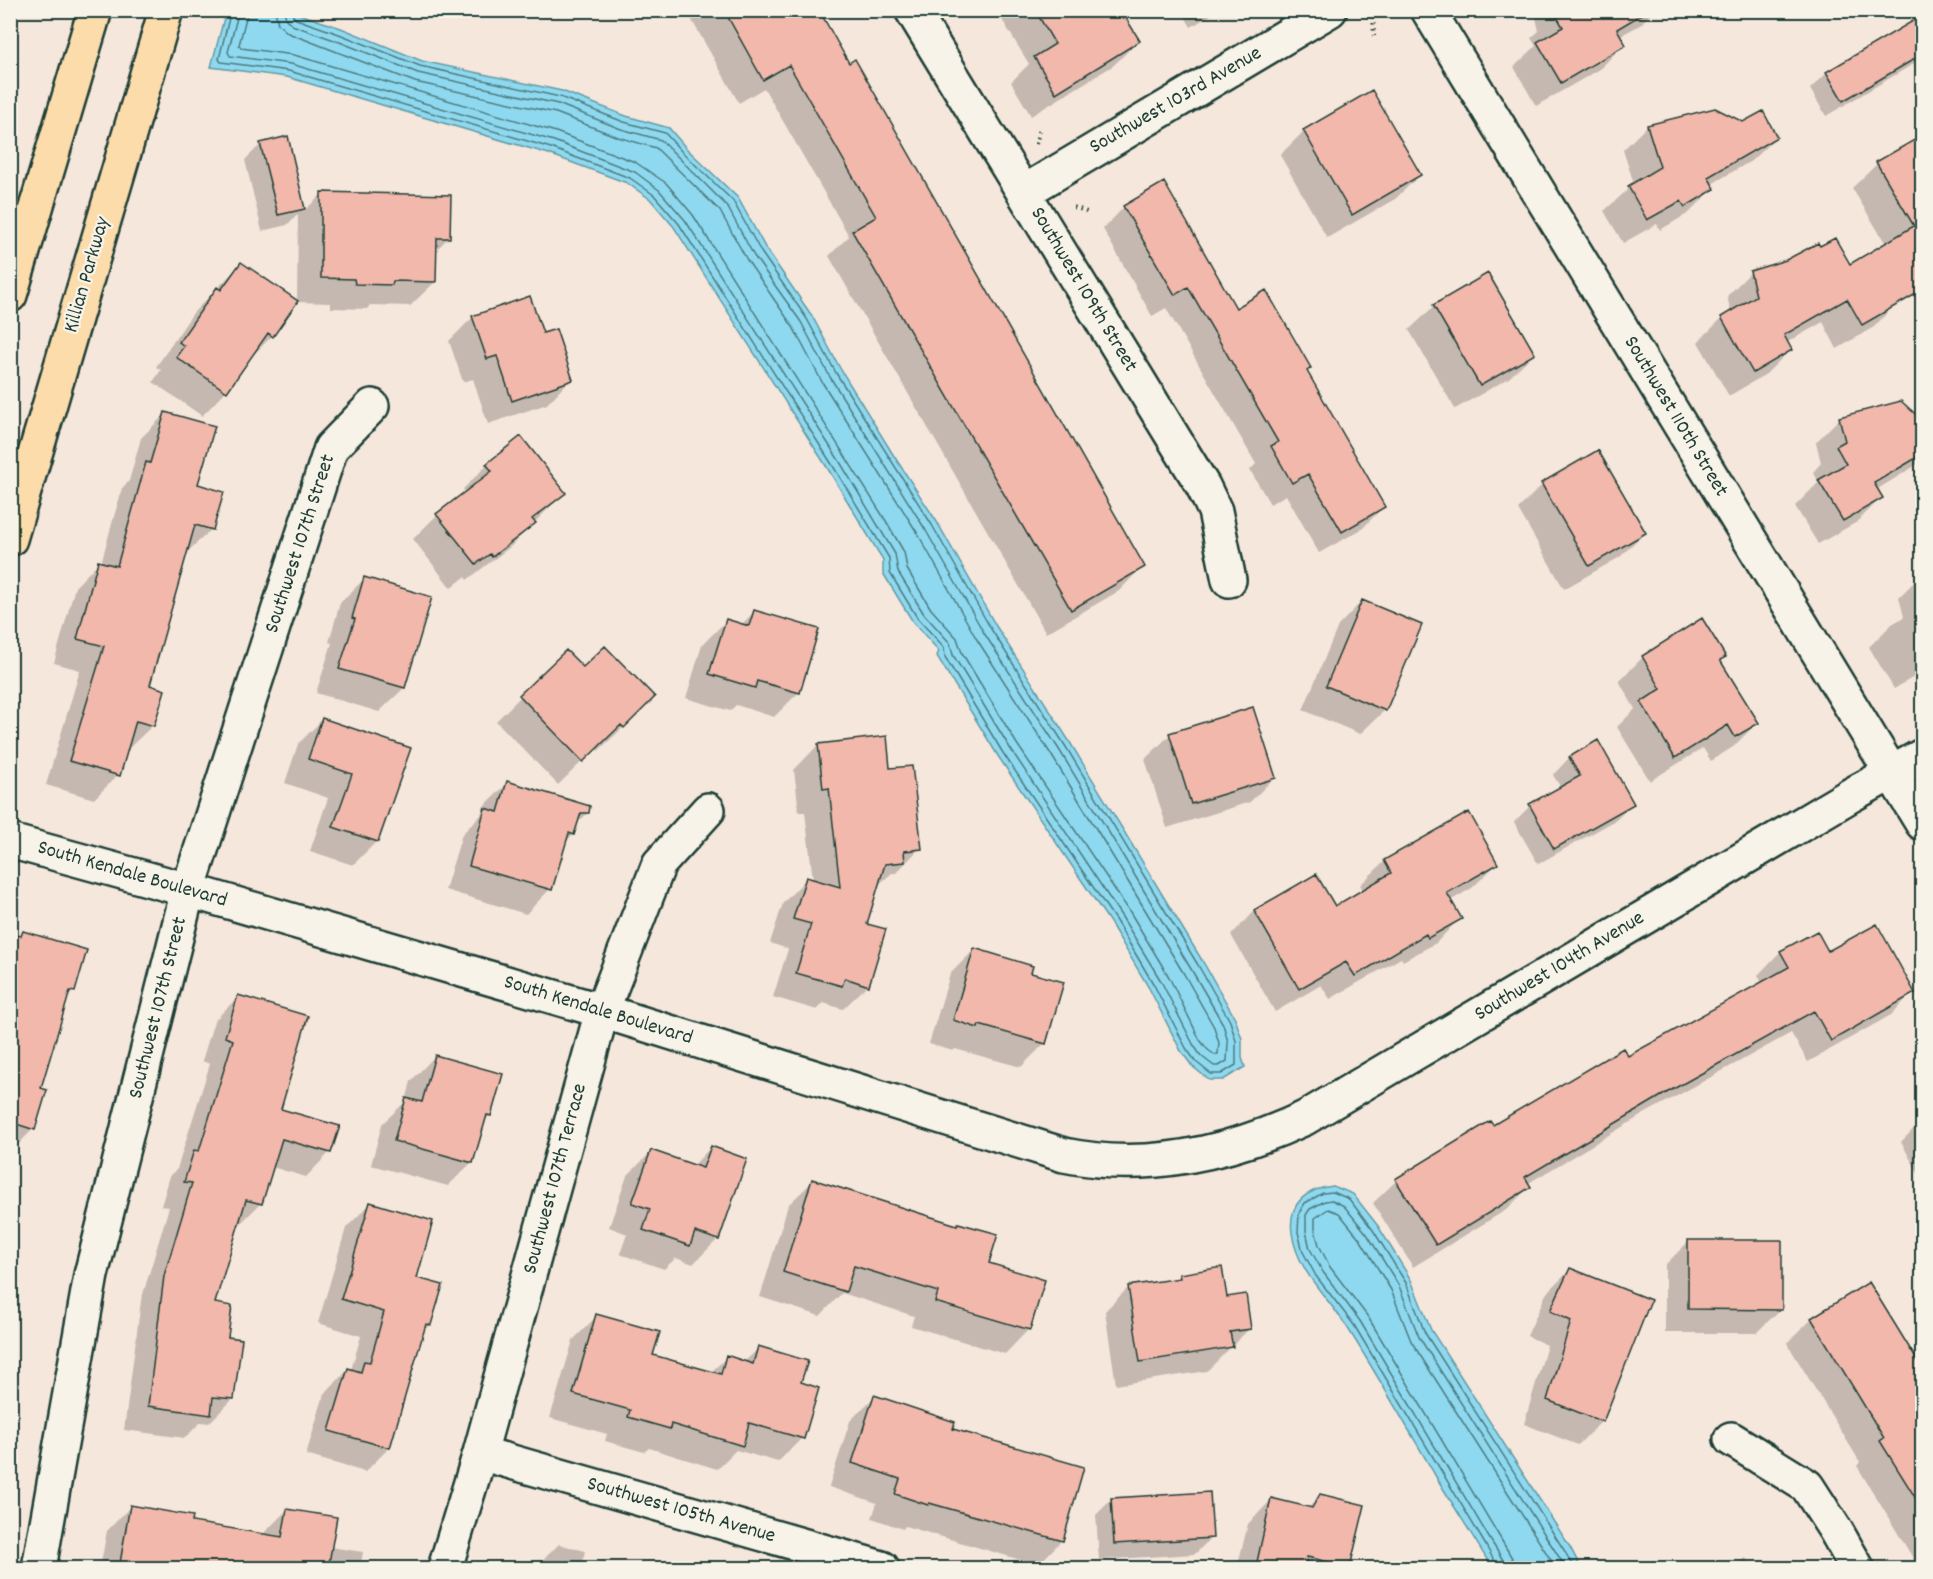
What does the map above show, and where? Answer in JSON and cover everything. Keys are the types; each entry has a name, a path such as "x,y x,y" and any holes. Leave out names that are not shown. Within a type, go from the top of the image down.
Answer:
{"main road":[{"path":"10,295 95,10"},
{"name":"Killian Parkway","path":"10,539 166,10"}],"street":[{"name":"Southwest 109th Street","path":"912,10 1210,499 1215,511 1229,580"},
{"name":"Southwest 103rd Avenue","path":"1023,192 1330,10"},
{"name":"Southwest 110th Street","path":"1428,10 1923,823"},
{"name":"Southwest 107th Street","path":"39,1569 91,1275 188,890 331,448 372,406"},
{"name":"Southwest 104th Avenue","path":"1188,1156 1234,1146 1305,1118 1851,795 1923,756"},
{"name":"Southwest 107th Terrace","path":"445,1569 480,1453 602,1011 659,864 708,810"},
{"name":"South Kendale Boulevard","path":"10,840 602,1011 1064,1155 1091,1161 1118,1163 1188,1156"},
{"path":"1731,1439 1807,1486 1832,1522 1857,1569"},
{"name":"Southwest 105th Avenue","path":"480,1453 882,1569"}],"path":[{"path":"1372,17 1374,36"},
{"path":"1036,144 1040,128"},
{"path":"1071,207 1087,212"}],"water":[{"path":"226,11 290,11 341,28 422,61 562,91 626,116 669,128 686,148 738,198 766,249 812,316 841,370 937,522 996,626 1071,744 1203,962 1235,1018 1242,1039 1242,1058 1245,1067 1223,1080 1209,1080 1192,1066 1181,1051 1149,988 1111,924 998,756 937,656 939,651 913,622 883,573 883,560 828,469 674,227 650,199 627,183 549,154 287,77 211,67"},
{"path":"1333,1186 1353,1194 1378,1226 1411,1280 1431,1330 1570,1547 1581,1568 1492,1568 1349,1330 1300,1260 1292,1233 1293,1213 1296,1206 1307,1194"}],"building":[{"path":"724,10 819,10 849,63 855,59 1145,567 1071,610 852,231 876,217 789,65 763,80"},
{"path":"1035,10 1121,10 1140,41 1056,93 1034,57 1055,44"},
{"path":"1553,10 1649,10 1617,29 1626,45 1561,83 1537,42 1563,27"},
{"path":"1923,15 1923,54 1843,101 1826,72"},
{"path":"1372,90 1421,175 1352,215 1303,130"},
{"path":"1715,108 1743,122 1763,111 1777,137 1708,177 1715,189 1685,207 1681,201 1647,220 1628,186 1660,167 1647,125"},
{"path":"1923,135 1923,290 1862,325 1847,299 1784,335 1792,350 1753,373 1721,317 1756,296 1750,271 1786,260 1818,243 1820,246 1835,238 1850,264 1914,226 1876,162"},
{"path":"288,136 305,209 278,215 260,143"},
{"path":"1164,182 1236,308 1266,290 1311,368 1307,371 1385,507 1342,532 1308,474 1292,483 1271,446 1278,442 1188,287 1175,295 1123,206"},
{"path":"321,192 451,195 450,238 437,238 436,282 393,281 392,285 355,284 354,279 321,278"},
{"path":"241,262 298,301 273,337 268,333 227,392 176,357 184,346 179,342 217,287 221,290"},
{"path":"1488,273 1535,354 1480,386 1433,305"},
{"path":"530,296 543,333 556,329 573,380 512,401 497,356 487,359 472,316"},
{"path":"1901,401 1923,421 1923,454 1874,483 1883,498 1843,521 1818,480 1846,464 1836,446 1845,441 1839,417"},
{"path":"165,412 215,426 198,484 224,492 213,530 195,525 150,685 165,690 154,726 136,721 120,776 69,761 104,646 77,639 98,561 117,566 146,462 150,463"},
{"path":"521,436 566,493 532,519 536,523 492,557 490,554 476,564 436,514 492,471 486,464"},
{"path":"1598,450 1646,533 1589,566 1541,483"},
{"path":"364,577 432,597 405,688 339,669 355,619 352,618"},
{"path":"1362,600 1422,625 1386,711 1326,686"},
{"path":"754,610 819,629 800,693 757,681 755,688 709,674 726,619 749,626"},
{"path":"1702,618 1726,657 1720,660 1759,723 1735,737 1728,725 1675,758 1641,702 1661,689 1642,656"},
{"path":"605,646 655,697 624,728 621,725 583,762 519,695 566,650 583,667"},
{"path":"1253,707 1276,778 1191,804 1169,733"},
{"path":"322,718 411,748 378,842 333,827 352,774 308,759"},
{"path":"887,736 890,768 912,766 922,849 904,851 905,862 885,864 867,924 886,929 869,986 845,978 842,986 796,973 811,924 793,919 806,877 840,887 829,788 823,789 818,744"},
{"path":"1598,740 1634,804 1554,849 1529,804 1580,776 1569,757"},
{"path":"507,781 590,806 589,813 581,813 574,835 569,833 552,890 469,866 485,808 498,812"},
{"path":"1469,812 1498,864 1447,893 1462,919 1428,938 1426,934 1355,976 1346,962 1299,989 1254,910 1316,874 1335,906 1391,873 1384,860"},
{"path":"1877,924 1915,993 1831,1041 1814,1011 1668,1092 1525,1177 1531,1187 1436,1245 1395,1179 1490,1121 1493,1125 1623,1048 1628,1056 1789,967 1780,951 1817,931 1828,951"},
{"path":"23,931 87,950 75,992 70,991 41,1088 47,1090 35,1130 10,1122 10,956 16,935 21,936"},
{"path":"974,948 1033,966 1031,973 1064,982 1046,1044 953,1020"},
{"path":"238,995 308,1016 281,1109 340,1126 331,1153 282,1139 262,1204 246,1200 215,1303 232,1306 228,1337 242,1339 234,1399 213,1397 211,1415 148,1406 164,1276 192,1183 184,1182 194,1150 199,1151 233,1040 225,1037"},
{"path":"435,1055 503,1074 491,1116 487,1115 473,1163 394,1141 406,1098 422,1102"},
{"path":"711,1146 747,1159 719,1240 695,1232 690,1246 643,1230 650,1209 632,1203 651,1150 703,1168"},
{"path":"812,1179 957,1225 958,1223 998,1234 989,1263 1045,1280 1030,1330 935,1302 938,1292 854,1266 846,1292 783,1272"},
{"path":"370,1202 433,1221 417,1278 443,1285 431,1325 426,1324 390,1448 329,1431 348,1368 361,1372 364,1361 370,1362 384,1312 341,1299"},
{"path":"1688,1240 1782,1240 1782,1310 1688,1309"},
{"path":"1222,1267 1227,1297 1246,1294 1251,1329 1230,1332 1233,1347 1140,1362 1128,1286 1180,1278 1179,1274"},
{"path":"1570,1268 1651,1300 1603,1422 1547,1400 1571,1321 1550,1311"},
{"path":"1869,1282 1923,1370 1923,1510 1880,1441 1884,1438 1811,1318"},
{"path":"596,1314 660,1332 653,1355 721,1374 726,1355 753,1364 758,1346 808,1361 801,1382 819,1388 804,1439 749,1423 743,1446 671,1424 670,1429 628,1417 630,1410 573,1394"},
{"path":"874,1395 955,1422 953,1429 1084,1467 1063,1541 895,1494 900,1479 852,1463"},
{"path":"1210,1492 1213,1538 1114,1544 1111,1498"},
{"path":"1320,1494 1365,1505 1350,1567 1307,1557 1305,1569 1285,1569 1257,1562 1271,1498 1312,1508"},
{"path":"130,1505 193,1516 192,1522 282,1537 287,1509 337,1517 328,1569 119,1569"}]}
